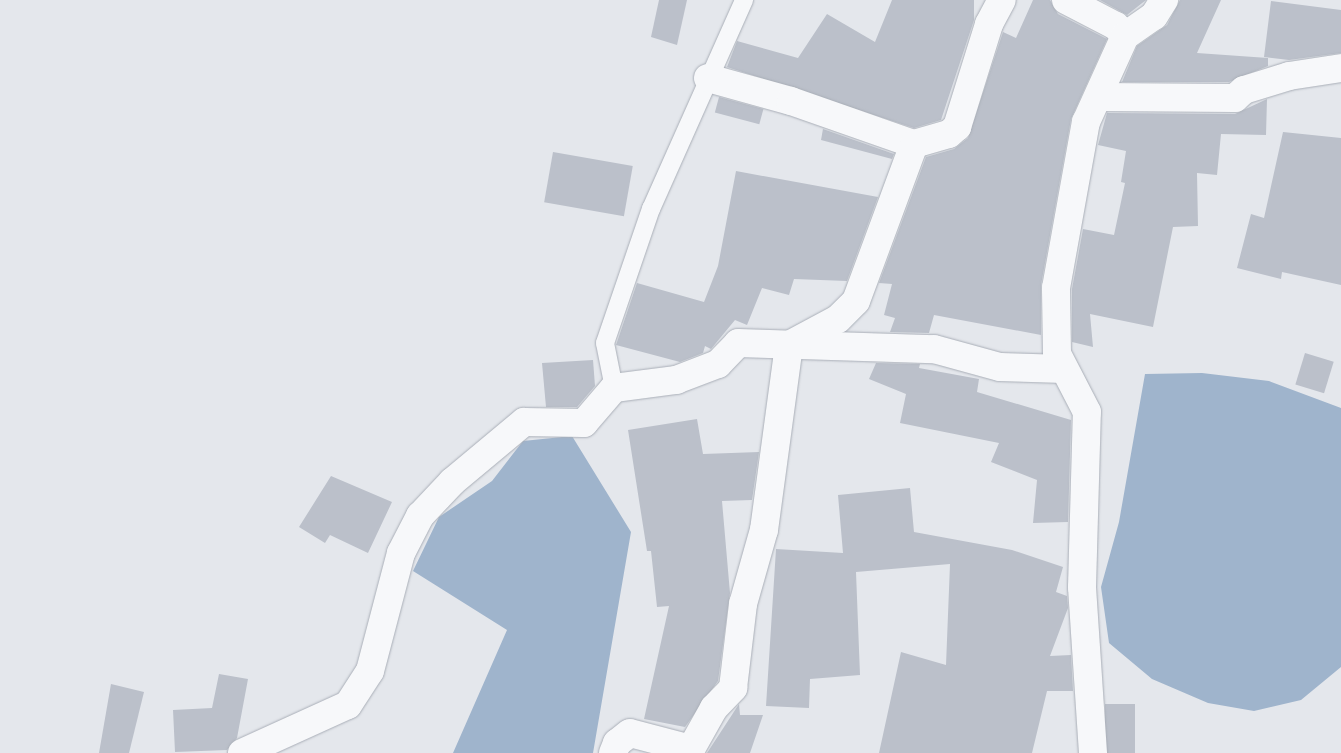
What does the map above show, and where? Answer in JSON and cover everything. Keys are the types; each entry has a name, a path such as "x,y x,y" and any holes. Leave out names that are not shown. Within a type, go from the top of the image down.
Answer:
{"street":[{"path":"708,78 791,101 914,144 949,134 957,127 989,24 1002,0"},
{"path":"1066,0 1116,26 1125,36"},
{"path":"1094,753 1082,587 1087,412 1056,354 1056,288 1086,122 1100,97 1125,36 1154,16 1164,0"},
{"path":"1100,97 1235,98 1244,90 1289,76 1341,68"},
{"path":"789,345 838,319 856,300 914,144"},
{"path":"242,753 348,705 370,671 401,553 420,516 452,482 524,422 584,423 614,388 676,380 718,364 738,343 934,349 1000,367 1064,369"},
{"path":"613,753 617,743 630,733 694,751 714,708 733,688 743,604 764,530 789,345"}],"lane":[{"path":"614,388 605,343 651,209 744,0"}],"water":[{"path":"1202,373 1269,381 1341,408 1341,667 1301,700 1254,711 1208,703 1152,679 1109,643 1101,587 1119,522 1145,374"},
{"path":"572,436 631,532 593,753 453,753 507,630 413,571 439,517 492,481 523,441"}],"building":[{"path":"659,0 687,0 677,45 651,37"},
{"path":"892,0 974,0 974,20 941,120 914,128 727,67 737,41 798,58 827,14 875,42"},
{"path":"1033,0 1050,0 1058,14 1107,39 1071,119 1041,285 1041,335 934,315 929,333 890,332 895,318 884,315 892,284 879,283 926,157 954,149 968,138 1003,32 1016,38"},
{"path":"1100,0 1146,0 1127,15"},
{"path":"1180,0 1221,0 1197,53 1268,58 1268,66 1229,82 1122,82 1137,46 1167,25"},
{"path":"1271,1 1341,10 1341,53 1289,60 1264,57"},
{"path":"719,97 763,109 759,124 715,112"},
{"path":"1267,99 1266,135 1221,134 1217,175 1197,173 1198,226 1173,227 1153,327 1090,314 1093,347 1072,342 1072,289 1083,229 1114,235 1125,183 1121,182 1126,151 1098,145 1107,113 1235,114"},
{"path":"823,129 894,154 892,159 821,140"},
{"path":"1283,132 1341,138 1341,285 1282,272 1281,279 1237,268 1251,214 1264,218"},
{"path":"553,152 633,166 624,216 544,202"},
{"path":"736,171 878,197 847,281 794,279 789,295 762,288 747,325 735,320 711,349 705,346 703,353 680,362 616,345 637,283 704,302 718,266"},
{"path":"1305,353 1334,362 1324,393 1295,385"},
{"path":"593,360 595,386 577,407 546,407 542,363"},
{"path":"876,363 920,364 919,368 979,379 977,392 1071,420 1068,522 1033,523 1037,480 991,462 999,443 900,423 906,394 869,379"},
{"path":"697,419 703,454 759,452 752,500 722,501 730,593 718,681 685,727 644,719 669,606 657,607 651,551 647,551 628,430"},
{"path":"331,476 392,502 368,553 330,535 325,543 299,527"},
{"path":"910,488 914,532 1012,550 1063,567 1056,592 1067,596 1068,608 1050,656 1071,655 1073,691 1047,691 1032,753 879,753 901,652 946,665 950,564 856,572 860,675 810,679 809,708 766,706 776,549 843,553 838,495"},
{"path":"219,674 248,679 237,738 227,750 175,752 173,710 212,708"},
{"path":"111,684 144,692 129,753 99,753"},
{"path":"739,704 740,715 763,715 750,753 707,753"},
{"path":"1105,704 1135,704 1135,753 1105,753"}]}
